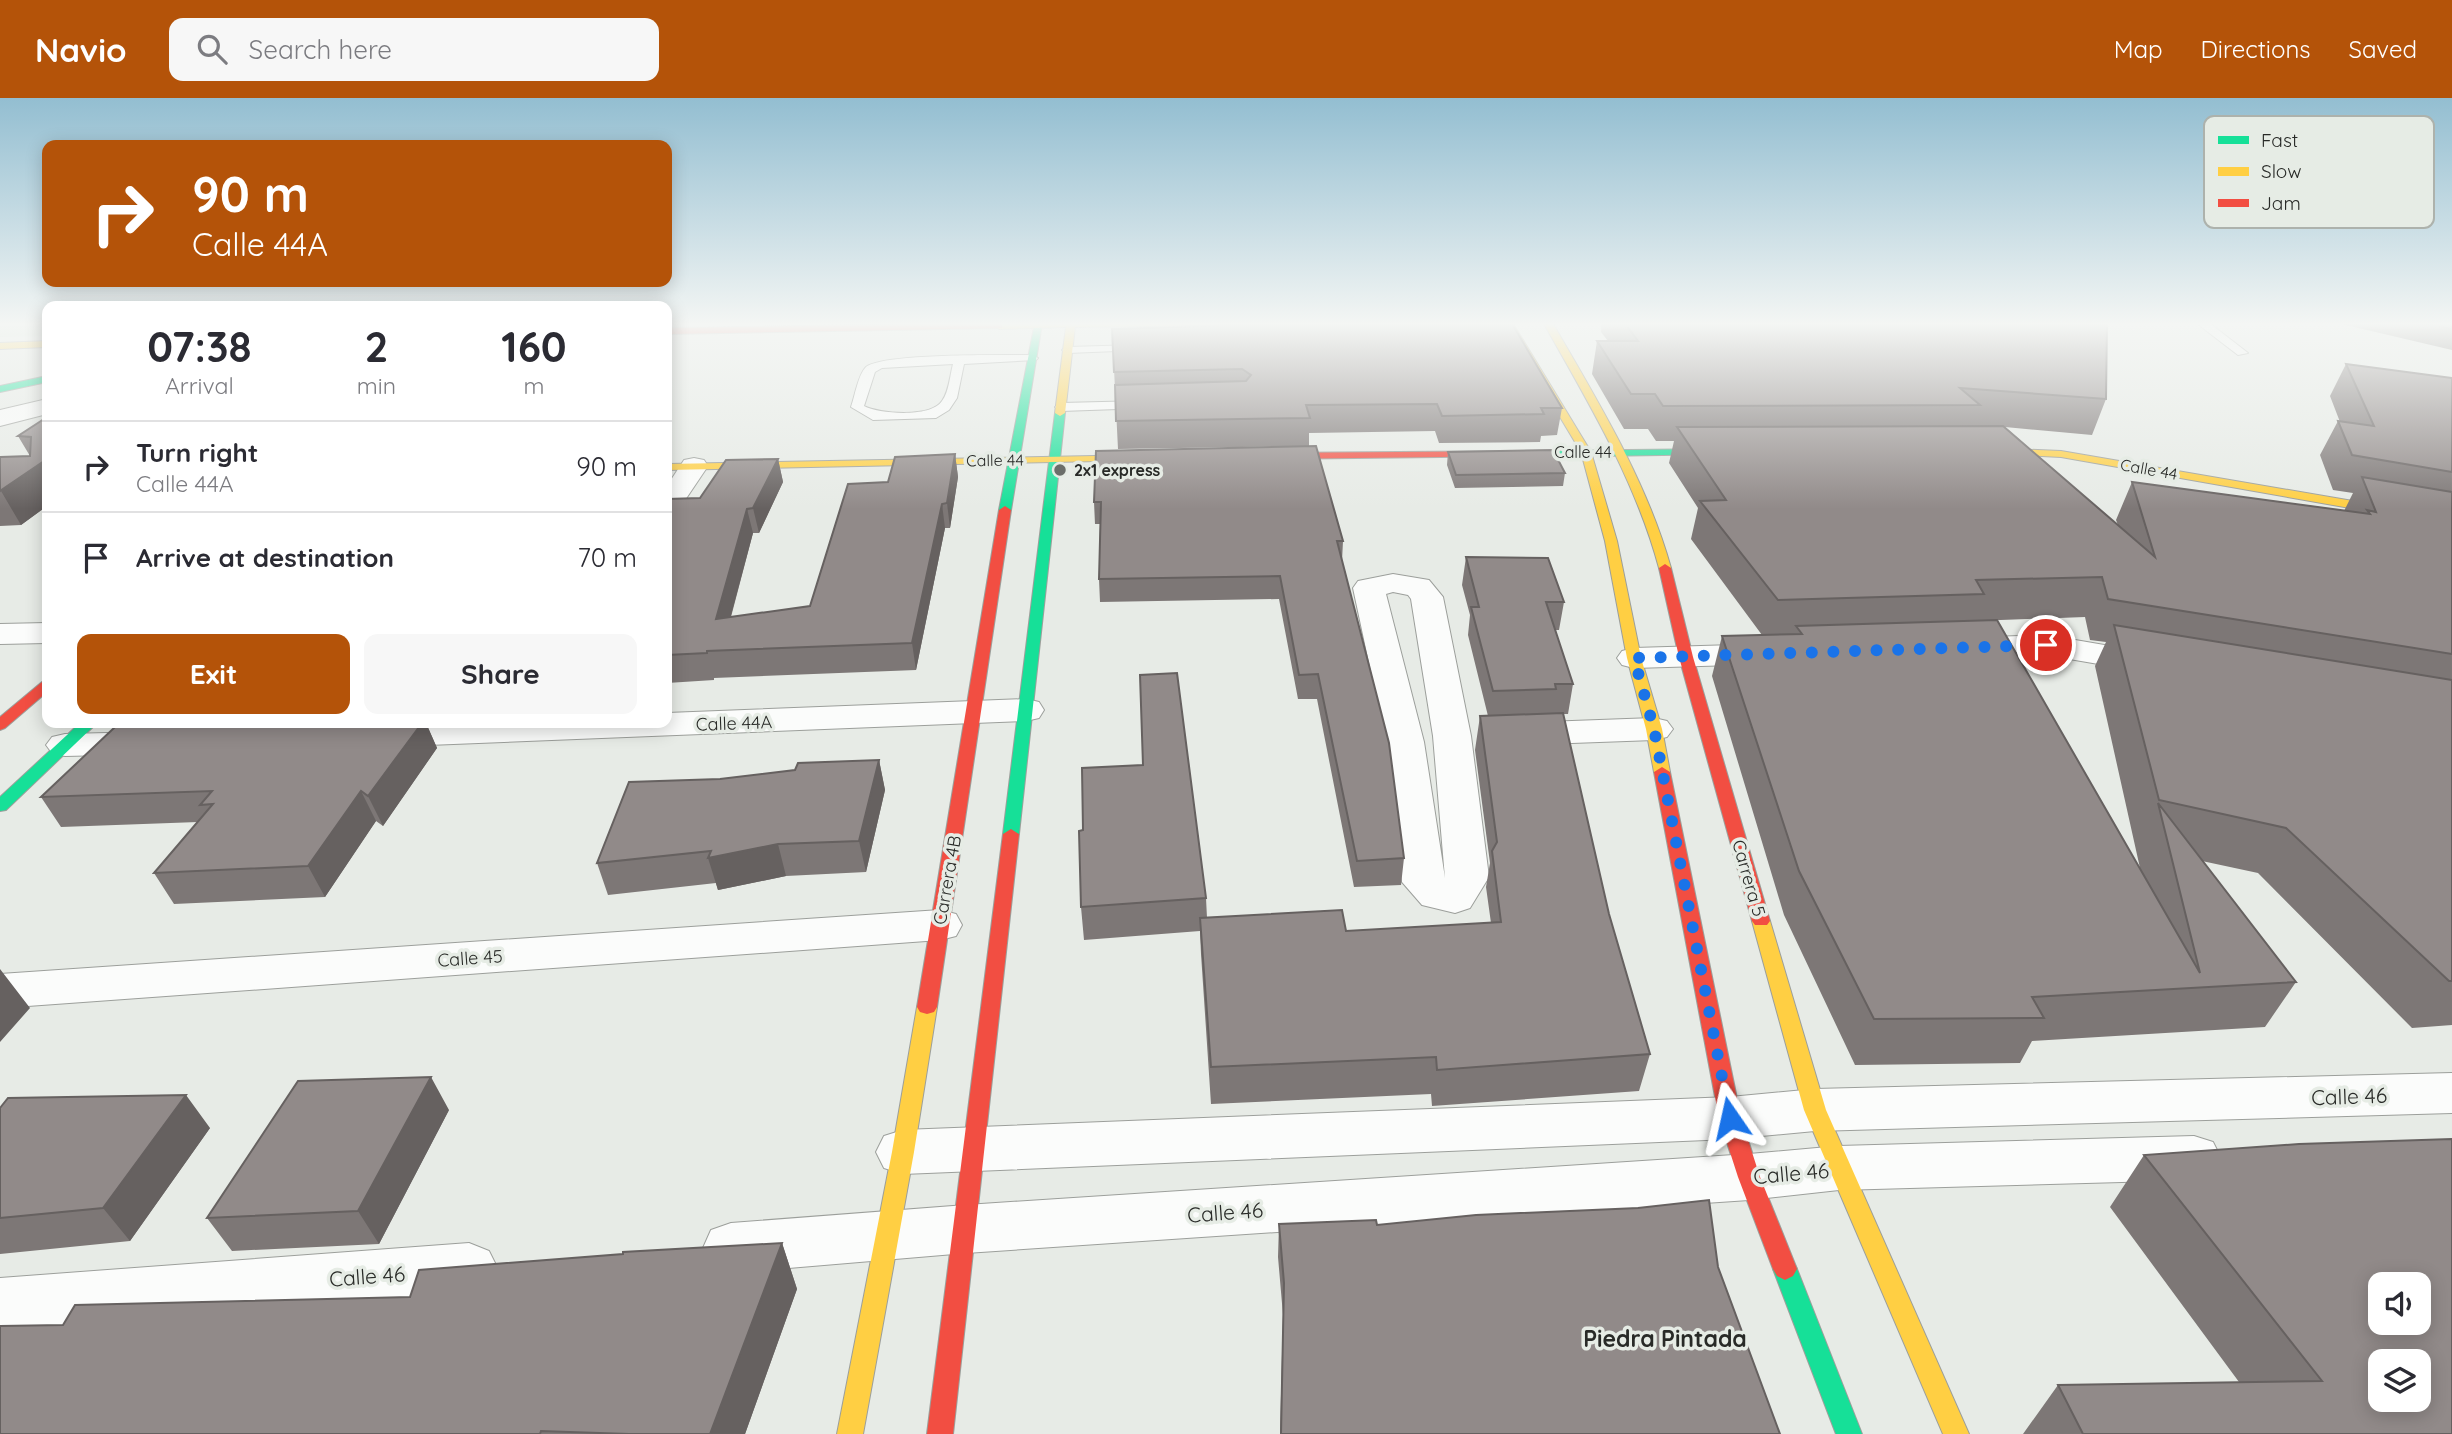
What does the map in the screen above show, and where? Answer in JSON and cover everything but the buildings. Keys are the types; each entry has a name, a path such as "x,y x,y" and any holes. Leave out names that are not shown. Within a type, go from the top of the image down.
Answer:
{"street":[{"path":"0,389 22,384"},
{"name":"Carrera 4B","path":"850,1434 903,1152 975,713 1012,460 1027,384"},
{"path":"940,1434 976,1147 1064,384"},
{"path":"1545,384 1586,452 1611,541 1634,658 1654,729 1730,1118 1749,1177 1849,1434"},
{"name":"Carrera 5","path":"1582,384 1621,452 1660,544 1686,657 1815,1110 1956,1434"},
{"path":"0,418 42,407"},
{"name":"Calle 44","path":"1251,457 1745,452"},
{"name":"Calle 44","path":"1966,452 2061,454 2452,522"},
{"name":"Calle 44","path":"680,466 1167,458"},
{"path":"672,491 680,466"},
{"path":"1393,583 1418,587 1427,597 1451,736 1468,877 1455,898 1437,895 1423,881 1405,742 1369,588 1393,583"},
{"path":"0,634 42,632"},
{"path":"1935,649 2046,645 2181,668"},
{"path":"1634,658 1797,653"},
{"path":"0,726 42,689"},
{"name":"Calle 44A","path":"672,723 1026,709"},
{"name":"Calle 44A","path":"343,737 514,728"},
{"path":"1405,742 1451,736 1654,729"},
{"path":"0,806 77,734 190,742"},
{"name":"Calle 45","path":"0,991 940,925"},
{"name":"Calle 46","path":"903,1152 1730,1118 1815,1110 2452,1093"},
{"name":"Calle 46","path":"678,1252 966,1229 1749,1177 1839,1168 2243,1156"},
{"name":"Calle 46","path":"0,1305 512,1265"}],"lane":[{"path":"865,384 857,407 873,416 932,415 945,407 951,398 954,384"},
{"path":"1061,407 1153,405"}],"traffic: fast":[{"path":"0,389 22,384"},
{"path":"1005,510 1027,384"},
{"path":"1011,834 1060,413"},
{"path":"1531,454 1724,452"},
{"path":"0,806 84,728"},
{"path":"1785,1269 1849,1434"}],"traffic: slow":[{"path":"1060,413 1064,384"},
{"path":"1545,384 1586,452 1611,541 1634,658 1654,729 1662,772"},
{"path":"1583,384 1615,441 1644,503 1665,568"},
{"path":"1984,451 2061,454 2452,522"},
{"path":"672,467 1147,458"},
{"path":"1761,921 1815,1110 1956,1434"},
{"path":"850,1434 903,1152 927,1007"}],"traffic: jam":[{"path":"1266,456 1531,454"},
{"path":"927,1007 1005,510"},
{"path":"1665,568 1686,657 1761,921"},
{"path":"0,725 42,689"},
{"path":"1662,772 1730,1118 1749,1177 1785,1269"},
{"path":"940,1434 1011,834"}],"place":[{"name":"2x1 express","path":"1060,470"}],"district":[{"name":"Piedra Pintada","path":"1665,1338"}],"route":[{"path":"1730,1118 1654,729 1634,658 2046,645"}]}
